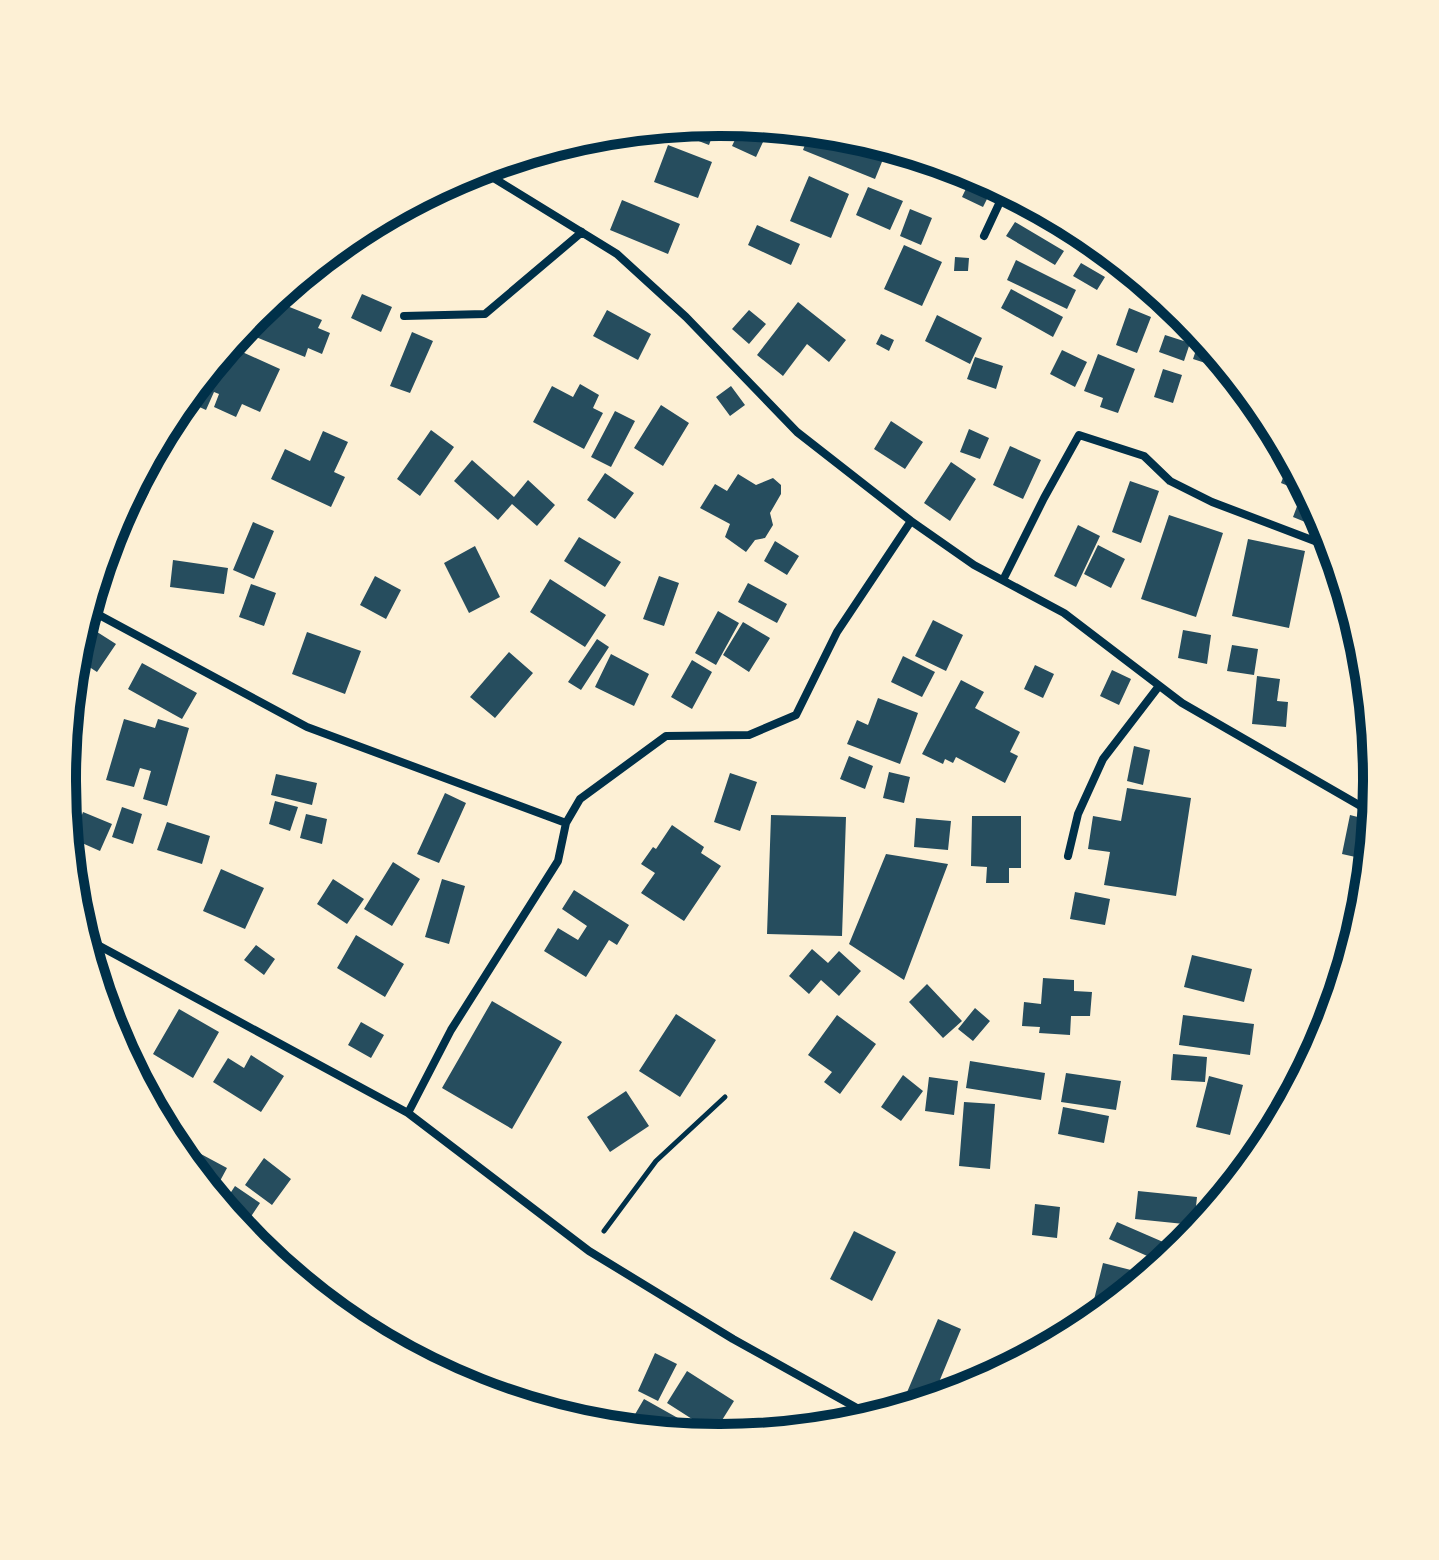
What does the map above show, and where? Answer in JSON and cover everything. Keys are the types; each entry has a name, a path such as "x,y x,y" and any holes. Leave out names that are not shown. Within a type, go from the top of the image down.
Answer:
{"street":[{"path":"493,178 617,254 686,317 797,432 911,521 974,565 1064,613 1182,703 1362,806"},
{"path":"984,236 1000,201"},
{"path":"404,316 485,314 582,232"},
{"path":"1003,580 1079,435 1144,456 1170,481 1212,502 1317,542"},
{"path":"408,1113 451,1030 558,861 566,823 580,799 666,736 749,735 796,715 837,632 911,521"},
{"path":"98,614 307,727 566,823"},
{"path":"1068,856 1078,814 1103,759 1159,686"},
{"path":"97,945 408,1113 589,1251 733,1339 857,1408"}],"path":[{"path":"589,1251 656,1161 725,1097"}],"building":[{"path":"712,136 709,145 689,137"},
{"path":"736,137 765,138 756,157 732,146"},
{"path":"806,142 884,158 875,179 803,150"},
{"path":"668,145 712,162 698,198 654,182"},
{"path":"809,176 849,194 831,238 790,221"},
{"path":"967,186 989,196 983,207 962,197"},
{"path":"868,187 903,201 890,230 856,215"},
{"path":"622,200 680,224 668,254 610,230"},
{"path":"910,209 932,218 921,245 900,236"},
{"path":"1015,222 1064,251 1055,265 1006,236"},
{"path":"757,225 800,244 791,265 748,245"},
{"path":"904,245 942,262 922,306 884,289"},
{"path":"955,257 969,258 968,271 954,271"},
{"path":"1016,260 1076,290 1067,309 1007,280"},
{"path":"1081,263 1105,277 1097,290 1073,276"},
{"path":"1011,289 1063,317 1053,337 1001,308"},
{"path":"362,294 392,307 381,332 351,318"},
{"path":"798,302 846,340 829,362 807,344 783,376 757,355"},
{"path":"285,305 322,320 318,328 330,333 322,354 308,348 305,357 254,336 274,316 277,317"},
{"path":"1129,308 1151,317 1137,353 1116,345"},
{"path":"607,310 651,334 638,360 593,336"},
{"path":"749,310 766,324 749,344 732,329"},
{"path":"937,315 982,338 970,364 925,341"},
{"path":"412,332 433,341 410,393 390,386"},
{"path":"881,334 894,340 889,351 876,344"},
{"path":"1165,335 1190,343 1184,361 1159,352"},
{"path":"1196,349 1210,365 1193,359"},
{"path":"1062,350 1087,362 1075,387 1050,374"},
{"path":"240,351 280,369 260,412 242,404 236,417 214,407 219,394 214,392 206,410 196,406"},
{"path":"1098,354 1135,369 1118,413 1100,407 1103,398 1084,391"},
{"path":"975,357 1003,366 996,389 967,379"},
{"path":"1163,369 1182,375 1173,403 1154,397"},
{"path":"580,384 599,395 593,408 603,413 584,449 533,422 552,386 573,397"},
{"path":"731,386 745,405 730,416 716,397"},
{"path":"661,405 689,423 663,466 634,448"},
{"path":"615,411 635,421 611,467 591,457"},
{"path":"891,421 923,442 905,469 874,449"},
{"path":"969,429 989,438 980,459 960,452"},
{"path":"431,430 454,447 420,496 397,479"},
{"path":"323,431 348,442 334,472 345,477 331,507 271,479 285,449 310,461"},
{"path":"1010,446 1041,460 1023,499 993,485"},
{"path":"472,460 514,497 528,480 555,505 537,526 512,504 498,520 454,481"},
{"path":"951,462 976,479 950,521 924,503"},
{"path":"605,473 634,493 615,519 587,500"},
{"path":"1285,473 1293,488 1281,483"},
{"path":"738,474 756,485 773,478 781,485 781,494 770,513 773,525 765,538 755,540 746,552 725,537 730,524 700,508 715,484 727,491"},
{"path":"1130,481 1159,491 1141,543 1112,532"},
{"path":"145,490 149,492 125,537 125,534"},
{"path":"1299,501 1310,524 1293,517"},
{"path":"1169,515 1223,533 1196,617 1141,599"},
{"path":"253,522 274,531 254,579 233,570"},
{"path":"1078,525 1100,536 1076,587 1054,576"},
{"path":"579,537 621,562 605,587 564,561"},
{"path":"1248,539 1305,551 1289,628 1232,616"},
{"path":"775,541 799,556 787,575 764,561"},
{"path":"1098,545 1125,559 1111,588 1084,574"},
{"path":"475,546 500,597 469,613 444,563"},
{"path":"173,560 228,568 224,594 170,587"},
{"path":"375,576 401,590 386,619 360,605"},
{"path":"659,576 679,583 664,626 643,619"},
{"path":"550,579 606,615 585,647 530,612"},
{"path":"748,583 787,604 777,623 738,602"},
{"path":"251,584 276,593 264,626 239,617"},
{"path":"718,611 739,623 716,665 695,653"},
{"path":"933,620 963,635 946,671 915,656"},
{"path":"743,622 770,638 749,672 723,655"},
{"path":"94,630 116,644 97,672 86,665"},
{"path":"1183,630 1211,635 1207,664 1178,658"},
{"path":"307,632 361,651 345,694 292,674"},
{"path":"597,639 609,647 581,690 568,682"},
{"path":"1232,645 1258,649 1254,675 1227,671"},
{"path":"509,652 533,673 495,718 470,697"},
{"path":"611,654 649,674 634,706 595,687"},
{"path":"903,656 935,672 922,697 891,682"},
{"path":"692,660 712,672 692,709 671,697"},
{"path":"142,663 197,693 182,719 128,689"},
{"path":"1035,665 1054,674 1043,698 1024,689"},
{"path":"1112,670 1131,679 1119,705 1100,696"},
{"path":"1257,676 1280,679 1277,701 1288,702 1286,727 1252,724"},
{"path":"961,680 984,692 975,708 1020,732 1010,752 1018,756 1005,783 956,757 953,763 945,759 943,764 922,754"},
{"path":"878,698 918,713 900,764 847,744 857,720 868,725"},
{"path":"124,719 155,728 158,719 189,728 167,806 143,799 151,771 140,768 134,787 106,780"},
{"path":"1134,746 1150,750 1143,785 1127,781"},
{"path":"849,756 873,766 865,789 840,779"},
{"path":"889,772 910,777 904,803 883,798"},
{"path":"730,773 757,782 740,831 714,822"},
{"path":"276,774 317,783 312,805 271,795"},
{"path":"1127,788 1191,798 1176,896 1104,885 1110,852 1088,849 1093,816 1121,821"},
{"path":"445,793 466,803 439,863 417,854"},
{"path":"275,801 298,807 290,831 269,824"},
{"path":"122,807 142,814 133,844 112,837"},
{"path":"83,812 112,824 100,851 79,842 78,827"},
{"path":"306,814 327,819 322,844 300,838"},
{"path":"771,815 846,817 842,936 767,934"},
{"path":"1350,815 1362,818 1358,858 1342,854"},
{"path":"972,816 1021,816 1021,868 1009,868 1009,883 986,883 987,867 971,866"},
{"path":"916,818 951,821 948,850 914,847"},
{"path":"167,822 210,836 202,864 157,850"},
{"path":"672,825 704,847 701,853 721,866 684,921 641,893 655,873 641,864 653,847 656,849"},
{"path":"886,854 948,864 904,980 849,944"},
{"path":"393,862 420,879 392,926 364,909"},
{"path":"221,869 264,888 245,929 203,911"},
{"path":"333,879 364,899 347,924 317,904"},
{"path":"442,879 465,886 449,944 425,937"},
{"path":"574,890 629,925 617,945 609,940 586,977 544,951 558,928 578,940 587,926 562,909"},
{"path":"1075,892 1110,899 1105,925 1070,919"},
{"path":"356,935 404,964 385,997 337,968"},
{"path":"256,945 275,959 264,975 244,960"},
{"path":"812,949 828,963 839,951 861,971 839,996 821,980 809,994 789,976"},
{"path":"1192,955 1252,969 1244,1002 1184,987"},
{"path":"1043,978 1074,980 1074,991 1092,992 1090,1016 1071,1016 1070,1035 1039,1033 1040,1027 1022,1026 1024,1002 1041,1004"},
{"path":"927,984 962,1021 943,1038 909,1002"},
{"path":"492,1001 562,1042 512,1129 442,1088"},
{"path":"975,1008 990,1021 973,1041 958,1029"},
{"path":"179,1009 219,1032 193,1078 153,1054"},
{"path":"676,1014 716,1040 680,1097 639,1071"},
{"path":"837,1015 876,1044 840,1094 824,1082 832,1072 808,1055"},
{"path":"1183,1015 1254,1024 1250,1055 1179,1045"},
{"path":"361,1022 384,1035 371,1058 348,1045"},
{"path":"1173,1054 1207,1057 1205,1082 1171,1080"},
{"path":"251,1055 284,1076 261,1112 213,1082 228,1058 244,1068"},
{"path":"970,1061 1045,1073 1041,1100 966,1088"},
{"path":"1066,1073 1121,1081 1116,1110 1061,1102"},
{"path":"903,1075 923,1091 901,1121 881,1107"},
{"path":"1209,1076 1243,1085 1230,1135 1196,1127"},
{"path":"929,1077 958,1081 954,1115 925,1111"},
{"path":"626,1091 649,1126 610,1152 587,1117"},
{"path":"964,1102 995,1104 990,1169 959,1166"},
{"path":"1063,1107 1109,1116 1104,1143 1058,1134"},
{"path":"192,1149 227,1168 219,1183"},
{"path":"264,1158 291,1179 272,1205 245,1185"},
{"path":"235,1186 260,1203 249,1219 229,1195"},
{"path":"1138,1191 1197,1197 1195,1212 1185,1224 1135,1219"},
{"path":"1035,1204 1060,1207 1057,1238 1032,1235"},
{"path":"1117,1222 1166,1243 1151,1258 1109,1239"},
{"path":"854,1231 896,1252 872,1301 830,1279"},
{"path":"1103,1263 1131,1270 1130,1276 1093,1304"},
{"path":"938,1319 961,1329 938,1385 906,1396"},
{"path":"655,1353 677,1364 658,1401 638,1391"},
{"path":"687,1371 734,1401 720,1424 698,1423 667,1403"},
{"path":"644,1399 686,1422 677,1422 633,1418"}]}
